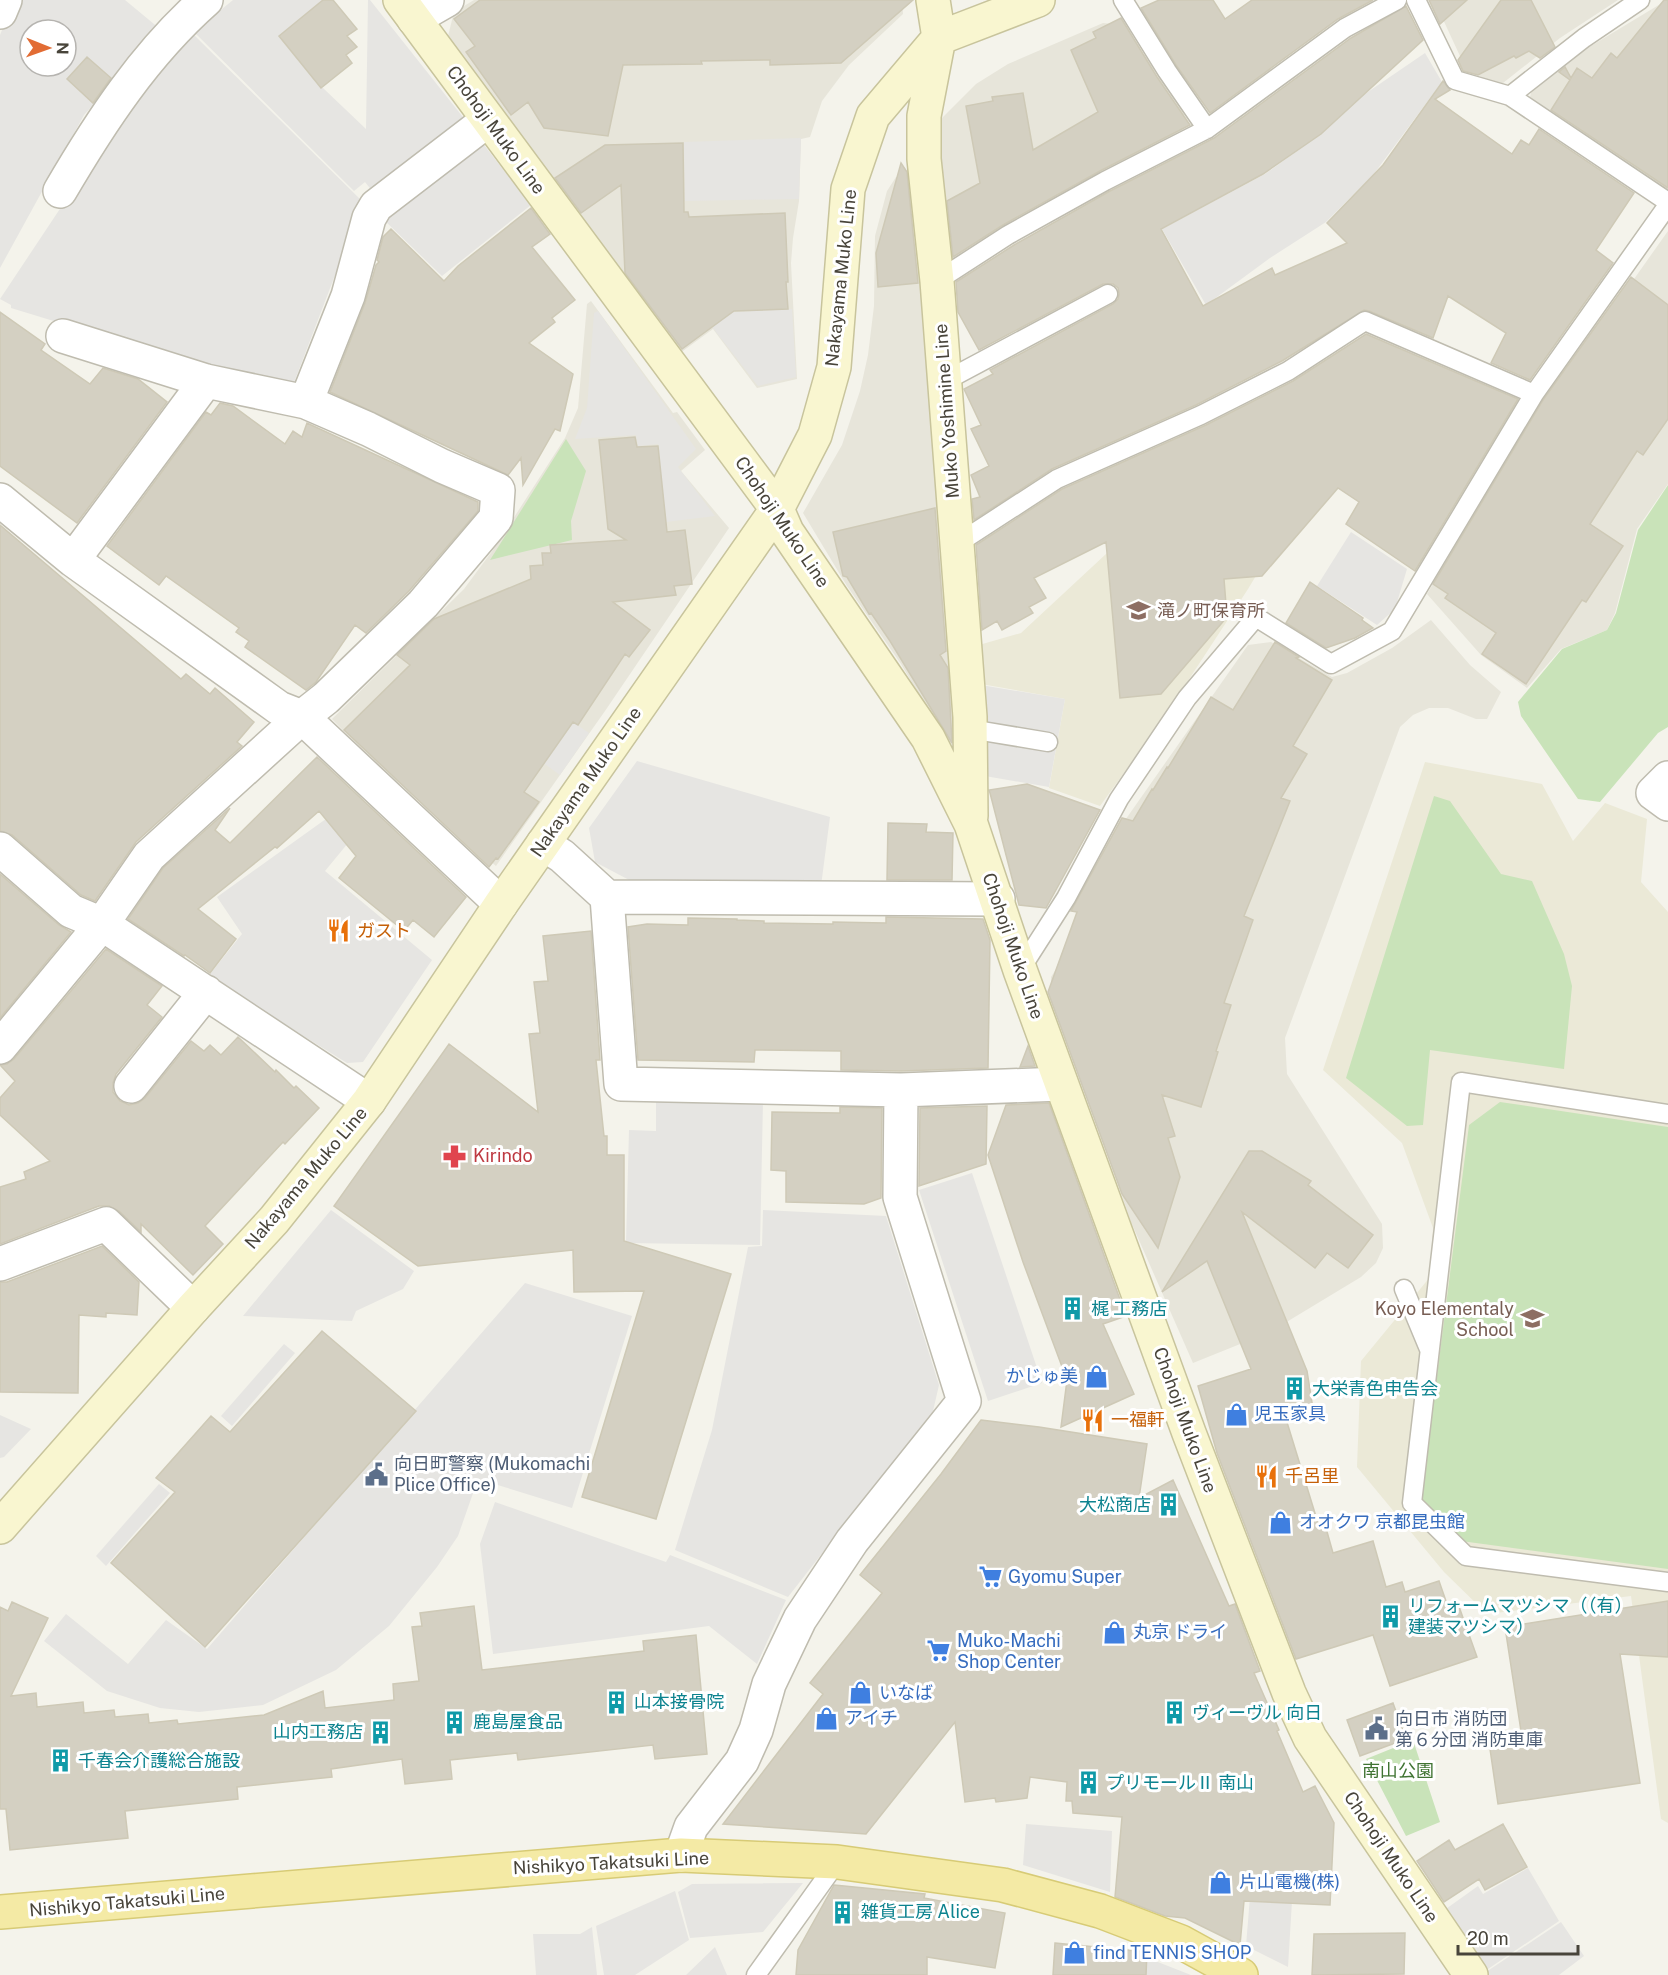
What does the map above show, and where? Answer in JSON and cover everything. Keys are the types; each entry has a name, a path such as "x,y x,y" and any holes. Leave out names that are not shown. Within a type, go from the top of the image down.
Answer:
{"main road":[{"name":"Muko Yoshimine Line","path":"933,0 939,38 924,116 924,159 937,280 957,544 970,729 971,824"},
{"name":"Nakayama Muko Line","path":"0,1527 193,1308 274,1220 369,1101 501,904 777,509 815,435 834,367 848,189 873,116 939,38 1038,0"},
{"name":"Chohoji Muko Line","path":"407,9 777,509 787,532 928,738 971,824 1061,1084 1193,1444 1288,1693 1310,1738 1471,1975"},
{"name":"Nishikyo Takatsuki Line","path":"0,1912 681,1856 837,1862 1003,1885 1100,1911 1181,1942 1241,1975"}],"street":[{"path":"0,12 5,0"},
{"path":"60,191 93,135 132,80 176,29 207,0"},
{"path":"407,9 447,0"},
{"path":"306,402 348,296 369,218 376,206 488,120"},
{"path":"0,1047 102,924 149,856 302,717 326,698 423,604 496,518 498,490 441,466 369,429 306,402 206,381 63,336"},
{"path":"73,560 206,381"},
{"path":"0,500 73,560 279,708 302,717 501,904"},
{"path":"1668,778 1653,793 1668,804"},
{"path":"543,844 562,856 607,897 998,899"},
{"path":"0,849 71,910 102,924 369,1101"},
{"path":"607,897 621,1084 901,1090 1061,1084"},
{"path":"131,1086 206,992"},
{"path":"681,1856 691,1827 742,1761 756,1730 769,1684 800,1619 852,1541 964,1401 900,1197 901,1090"},
{"path":"0,1264 106,1224 193,1308"}],"lane":[{"path":"1123,0 1167,71 1207,129"},
{"path":"937,280 1008,235 1105,181 1207,129 1346,28 1397,0"},
{"path":"1020,970 1066,898 1119,799 1187,698 1256,617 1331,663 1392,631 1534,394 1668,203 1510,96 1455,80 1416,0"},
{"path":"1510,96 1584,38 1640,0"},
{"path":"945,381 1108,294"},
{"path":"957,544 1057,479 1201,415 1288,371 1365,321 1534,394"},
{"path":"970,729 1048,742"},
{"path":"1668,1114 1461,1082 1412,1503 1466,1556 1668,1582"},
{"path":"1404,1289 1430,1350"},
{"path":"756,1975 837,1862"}],"shaded area":[{"path":"14,0 125,0 160,29 84,115 0,268 0,35"},
{"path":"233,0 323,0 279,36 321,88 366,129 368,0 370,0 466,121 373,192 365,182 354,191 194,32"},
{"path":"474,0 902,0 903,14 849,65 822,101 810,137 801,139 799,201 791,263 797,379 757,388 713,329 676,356 448,36 454,12"},
{"path":"1434,0 1618,0 1560,38 1503,83 1495,84 1466,69"},
{"path":"1667,0 1668,186 1666,189 1659,189 1548,114 1530,97 1532,90 1581,52"},
{"path":"1103,23 1122,25 1185,110 1182,130 949,264 939,121 976,84 1008,64"},
{"path":"192,33 363,202 290,393 11,308 11,305 0,299 131,102"},
{"path":"1425,53 1442,82 1373,175 1326,222 1270,258 1206,305 1162,229 1265,174 1326,130 1362,96"},
{"path":"477,136 531,205 442,276 383,219"},
{"path":"801,138 799,199 685,201 684,142"},
{"path":"915,176 956,752 951,749 901,664 847,586 803,513 842,445 860,391 868,355 874,306 875,236 887,191 896,177"},
{"path":"1668,231 1668,484 1637,529 1615,613 1607,630 1561,649 1527,688 1481,655 1427,594 1477,509 1530,426"},
{"path":"591,301 673,413 677,412 705,450 681,471 729,528 496,866 372,760 332,719 464,589 493,550 565,438 578,408 587,304"},
{"path":"792,309 796,377 758,386 702,314"},
{"path":"598,311 696,449 678,467 715,516 666,522 658,444 638,446 636,435 575,439 587,408 594,313"},
{"name":"滝ノ町保育所","path":"1301,501 1248,589 1161,722 1100,806 1049,788 1065,699 981,684 979,645 1021,633 1149,514"},
{"path":"1351,532 1407,569 1395,609 1377,625 1317,586"},
{"path":"1431,620 1470,665 1501,692 1487,719 1476,719 1448,708 1429,708 1413,715 1400,727 1285,1038 1287,1074 1382,1224 1383,1248 1376,1263 1361,1277 1270,1332 1193,1363 1131,1222 1051,990 1051,977 1121,826 1248,645 1271,642 1332,677 1347,673 1392,648"},
{"path":"981,685 1065,699 1049,787 985,776"},
{"path":"564,716 589,733 560,775 535,757"},
{"path":"637,761 830,817 821,886 633,882 595,862 589,828"},
{"name":"Koyo Elementaly School","path":"1425,762 1542,784 1573,841 1605,803 1647,819 1641,882 1668,912 1668,1823 1661,1819 1631,1596 1487,1614 1444,1572 1357,1467 1361,1361 1430,1277 1433,1228 1402,1143 1323,1070"},
{"path":"330,816 353,837 325,871 432,960 363,1062 347,1063 244,999 210,974 242,934 217,897"},
{"path":"656,1098 763,1101 760,1245 626,1243 629,1130 656,1131"},
{"path":"972,1173 1042,1383 988,1401 919,1190"},
{"path":"331,1210 414,1271 403,1289 356,1311 352,1321 243,1316"},
{"path":"763,1210 886,1216 939,1385 933,1411 788,1597 675,1550 712,1430 748,1247 762,1246"},
{"path":"525,1283 632,1316 572,1508 478,1479 458,1536 437,1567 389,1626 336,1670 263,1705 199,1712 160,1708 107,1691 44,1641 66,1614 128,1664 166,1620 207,1649"},
{"path":"284,1344 295,1353 232,1426 221,1416"},
{"path":"0,1415 31,1429 4,1457 0,1458"},
{"path":"159,1484 170,1493 106,1566 96,1556"},
{"path":"495,1502 666,1562 670,1555 786,1600 757,1664 709,1626 493,1654 480,1544"},
{"path":"1026,1824 1112,1831 1110,1892 1023,1865"},
{"path":"1254,1847 1295,1852 1288,1967 1246,1946"},
{"path":"1528,1868 1559,1921 1485,1971 1443,1911 1478,1886 1483,1894"},
{"path":"803,1883 763,1932 690,1938 678,1892 692,1884"},
{"path":"675,1891 689,1940 635,1975 604,1975 596,1926"},
{"path":"1561,1922 1584,1956 1559,1975 1488,1975 1486,1972"},
{"path":"592,1927 597,1975 536,1975 533,1934 580,1934"},
{"path":"1117,1946 1191,1975 1115,1975"},
{"path":"715,1947 727,1975 686,1975"}],"green space":[{"path":"566,439 586,471 571,521 572,540 490,560"},
{"path":"1668,485 1668,727 1658,733 1600,802 1578,799 1521,716 1518,702 1562,649 1607,630 1616,613 1638,530"},
{"path":"1434,796 1450,801 1501,874 1532,881 1564,954 1572,986 1564,1069 1430,1050 1423,1125 1407,1126 1346,1078"},
{"path":"1500,1102 1668,1127 1668,1569 1446,1539 1420,1509 1469,1125"},
{"name":"南山公園","path":"1413,1740 1440,1822 1406,1836 1366,1759"}],"building":[{"path":"323,0 333,0 357,29 347,36 357,47 346,55 352,63 321,88 279,36"},
{"path":"480,0 913,0 841,63 770,65 770,60 623,65 608,136 544,128 528,102 511,115 466,52 475,46 454,19"},
{"path":"1159,0 1213,0 1225,19 1252,0 1373,0 1338,19 1210,113 1176,65 1141,8"},
{"path":"1429,0 1467,0 1440,24"},
{"path":"1501,0 1531,0 1555,47 1540,58 1529,51 1516,58 1514,56 1478,75 1463,71 1458,60"},
{"path":"1664,0 1668,0 1668,188 1551,110 1570,80 1559,72 1565,67 1571,78 1577,68 1592,78 1611,53 1617,58"},
{"path":"1406,6 1423,40 1321,134 1263,174 1161,229 1203,306 1272,268 1275,275 1347,243 1327,223 1383,165 1443,81 1450,90 1435,99 1512,154 1521,140 1529,145 1539,129 1634,193 1596,250 1613,263 1530,380 1491,363 1506,333 1448,296 1433,338 1364,310 1282,361 1196,405 1052,469 974,520 972,499 980,497 971,475 989,466 971,429 981,425 964,389 993,374 990,370 1113,304 1119,294 1118,288 1113,284 1103,284 979,350 958,312 956,282 1014,245 1110,191 1214,138 1351,38"},
{"path":"1121,18 1190,125 1100,171 1003,225 953,257 947,201 980,183 966,106 993,101 992,97 1023,93 1033,150 1098,112 1071,50 1096,38 1093,32"},
{"path":"87,57 111,78 93,103 67,79 78,78 78,67"},
{"path":"683,143 684,212 688,212 689,217 785,213 788,309 734,311 682,349 625,273 621,185 581,213 555,178 605,145"},
{"path":"901,163 907,172 918,283 878,287 876,253"},
{"path":"531,208 550,234 532,247 575,300 552,318 555,322 529,343 573,374 560,431 555,429 523,485 521,458 508,475 330,392 365,303 376,265 379,262 377,260 383,237 391,229 444,281 458,266"},
{"path":"1631,277 1668,305 1668,419 1643,455 1637,451 1590,524 1623,546 1586,602 1582,600 1526,684 1482,654 1496,633 1445,598 1448,594 1433,584 1543,400"},
{"path":"0,312 45,344 41,350 90,384 103,368 138,379 167,402 77,523 0,466"},
{"path":"1366,334 1518,399 1415,571 1346,524 1359,502 1338,488 1262,576 1224,579 1227,617 1161,694 1120,698 1106,542 1034,578 1046,598 1029,607 1033,613 1002,630 997,621 982,630 976,545 1062,489 1206,425 1293,381"},
{"path":"220,403 233,406 285,444 293,431 302,437 307,423 478,502 478,511 409,591 366,633 355,625 316,682 306,690 245,647 249,641 236,632 239,628 166,576 159,585 107,546 206,412 211,415"},
{"path":"635,437 637,447 658,446 667,532 685,530 692,584 674,586 676,595 613,602 650,630 629,657 625,654 578,725 573,722 524,792 539,802 498,859 496,858 489,867 344,730 410,665 397,655 434,619 531,579 530,566 543,565 542,553 551,553 550,545 626,540 608,529 599,440"},
{"path":"935,508 946,651 940,655 948,668 952,743 890,641 871,613 869,614 847,577 843,576 833,532"},
{"path":"0,525 181,679 186,674 210,694 215,688 254,722 237,742 242,746 136,842 95,901 81,895 12,835 0,831"},
{"path":"1310,582 1363,618 1362,620 1373,628 1355,638 1326,648 1286,623"},
{"path":"1275,642 1332,680 1293,746 1307,754 1281,798 1290,801 1244,916 1253,920 1224,1003 1231,1005 1201,1107 1162,1095 1175,1136 1168,1138 1180,1177 1158,1248 1122,1194 1048,992 1077,912 1071,911 1122,818 1133,821 1211,697 1233,710"},
{"path":"317,757 466,897 434,937 413,920 404,931 339,878 356,856 319,811 277,848 275,847 198,909 236,939 210,973 128,919 163,868 230,808 215,830 230,843"},
{"path":"1027,784 1100,810 1046,908 1019,905 989,790"},
{"path":"888,823 927,824 926,832 953,833 952,880 887,880"},
{"path":"0,874 59,925 71,932 0,1018"},
{"path":"886,917 983,919 990,940 988,1068 901,1071 841,1070 841,1051 755,1050 754,1062 638,1060 628,927 647,924 688,925 688,918 737,919 764,921 764,923 833,924 833,922 886,923"},
{"path":"591,931 600,1060 596,1060 604,1136 607,1136 607,1155 624,1155 624,1241 731,1274 656,1519 582,1497 644,1291 574,1292 573,1250 418,1266 334,1206 449,1044 538,1112 529,1034 540,1033 534,982 548,981 543,936"},
{"path":"106,949 162,986 147,1005 162,1017 116,1074 113,1092 120,1101 129,1105 145,1098 191,1041 204,1051 210,1045 221,1055 238,1037 275,1072 276,1070 294,1088 296,1086 319,1108 285,1144 283,1142 205,1226 223,1244 193,1275 141,1224 141,1232 119,1211 109,1206 99,1206 0,1244 0,1187 26,1179 24,1172 50,1161 0,1115 0,1098 15,1081 0,1065 7,1064 14,1059"},
{"path":"1028,1046 1035,1066 1020,1067"},
{"path":"1049,1103 1126,1316 1103,1324 1134,1394 1061,1427 1067,1380 1023,1262 988,1155 1006,1105"},
{"path":"987,1106 986,1164 919,1186 920,1108"},
{"path":"840,1107 882,1108 881,1198 864,1204 786,1202 786,1171 771,1170 772,1112 840,1113"},
{"path":"1249,1151 1262,1151 1311,1181 1308,1185 1373,1235 1348,1268 1327,1253 1315,1268 1242,1212 1307,1371 1314,1415 1286,1419 1318,1523 1324,1521 1333,1553 1373,1541 1386,1587 1402,1582 1405,1592 1439,1581 1447,1604 1457,1601 1477,1657 1390,1686 1373,1635 1296,1659 1217,1453 1198,1386 1251,1369 1207,1261 1162,1292"},
{"path":"102,1246 139,1282 137,1315 106,1313 106,1317 79,1315 78,1393 0,1392 0,1282 7,1282"},
{"path":"322,1331 416,1411 205,1647 111,1563 175,1492 156,1478 211,1416 230,1432"},
{"path":"981,1420 1147,1444 1139,1498 1173,1480 1229,1606 1235,1604 1260,1671 1254,1673 1303,1792 1315,1786 1334,1823 1330,1905 1244,1901 1240,1945 1185,1918 1165,1916 1115,1897 1122,1817 1073,1813 1072,1801 1066,1801 1067,1782 1030,1777 1027,1798 996,1802 995,1798 965,1802 955,1722 866,1834 723,1824 823,1694 810,1683 882,1593 860,1575"},
{"path":"1668,1601 1668,1657 1620,1654 1640,1783 1498,1804 1490,1749 1523,1744 1505,1627"},
{"path":"12,1602 48,1618 11,1696 36,1693 37,1707 83,1702 84,1713 114,1710 115,1717 148,1714 149,1723 177,1720 178,1724 264,1715 323,1691 325,1708 394,1700 393,1684 419,1681 412,1627 422,1626 420,1613 474,1606 482,1670 644,1651 643,1641 696,1635 707,1754 655,1759 653,1745 518,1760 517,1753 450,1760 452,1779 405,1784 402,1759 331,1769 332,1777 237,1787 238,1799 125,1811 128,1838 10,1850 6,1809 0,1809 0,1607 8,1611"},
{"name":"向日市 消防団 第６分団 消防車庫","path":"1393,1703 1406,1739 1360,1756 1347,1720"},
{"path":"1503,1824 1527,1867 1485,1890 1479,1879 1444,1902 1417,1861 1449,1840 1455,1850"},
{"path":"834,1885 925,1894 924,1898 1005,1913 995,1968 927,1957 927,1975 796,1975 798,1950"},
{"path":"1405,1933 1404,1974 1312,1975 1314,1934"},
{"path":"1055,1943 1147,1952 1146,1975 1053,1975"}],"place":[{"name":"滝ノ町保育所","path":"1139,611"},
{"name":"ガスト","path":"339,931"},
{"name":"Kirindo","path":"455,1156"},
{"name":"梶 工務店","path":"1073,1309"},
{"name":"Koyo Elementaly School","path":"1532,1319"},
{"name":"かじゅ美","path":"1096,1376"},
{"name":"大栄青色申告会","path":"1294,1389"},
{"name":"児玉家具","path":"1236,1414"},
{"name":"一福軒","path":"1093,1420"},
{"name":"向日町警察 (Mukomachi Plice Office)","path":"376,1474"},
{"name":"千呂里","path":"1267,1476"},
{"name":"大松商店","path":"1169,1505"},
{"name":"オオクワ 京都昆虫館","path":"1281,1522"},
{"name":"Gyomu Super","path":"990,1577"},
{"name":"リフォームマツシマ（（有） 建装マツシマ）","path":"1390,1616"},
{"name":"丸京 ドライ","path":"1115,1632"},
{"name":"Muko-Machi Shop Center","path":"939,1651"},
{"name":"いなば","path":"861,1693"},
{"name":"山本接骨院","path":"616,1702"},
{"name":"ヴィーヴル 向日","path":"1174,1713"},
{"name":"アイチ","path":"827,1718"},
{"name":"鹿島屋食品","path":"455,1722"},
{"name":"向日市 消防団 第６分団 消防車庫","path":"1377,1729"},
{"name":"山内工務店","path":"381,1732"},
{"name":"千春会介護総合施設","path":"60,1761"},
{"name":"プリモールⅡ 南山","path":"1088,1783"},
{"name":"片山電機(株)","path":"1221,1882"},
{"name":"雑貨工房 Alice","path":"843,1912"},
{"name":"find TENNIS SHOP","path":"1075,1953"}]}
